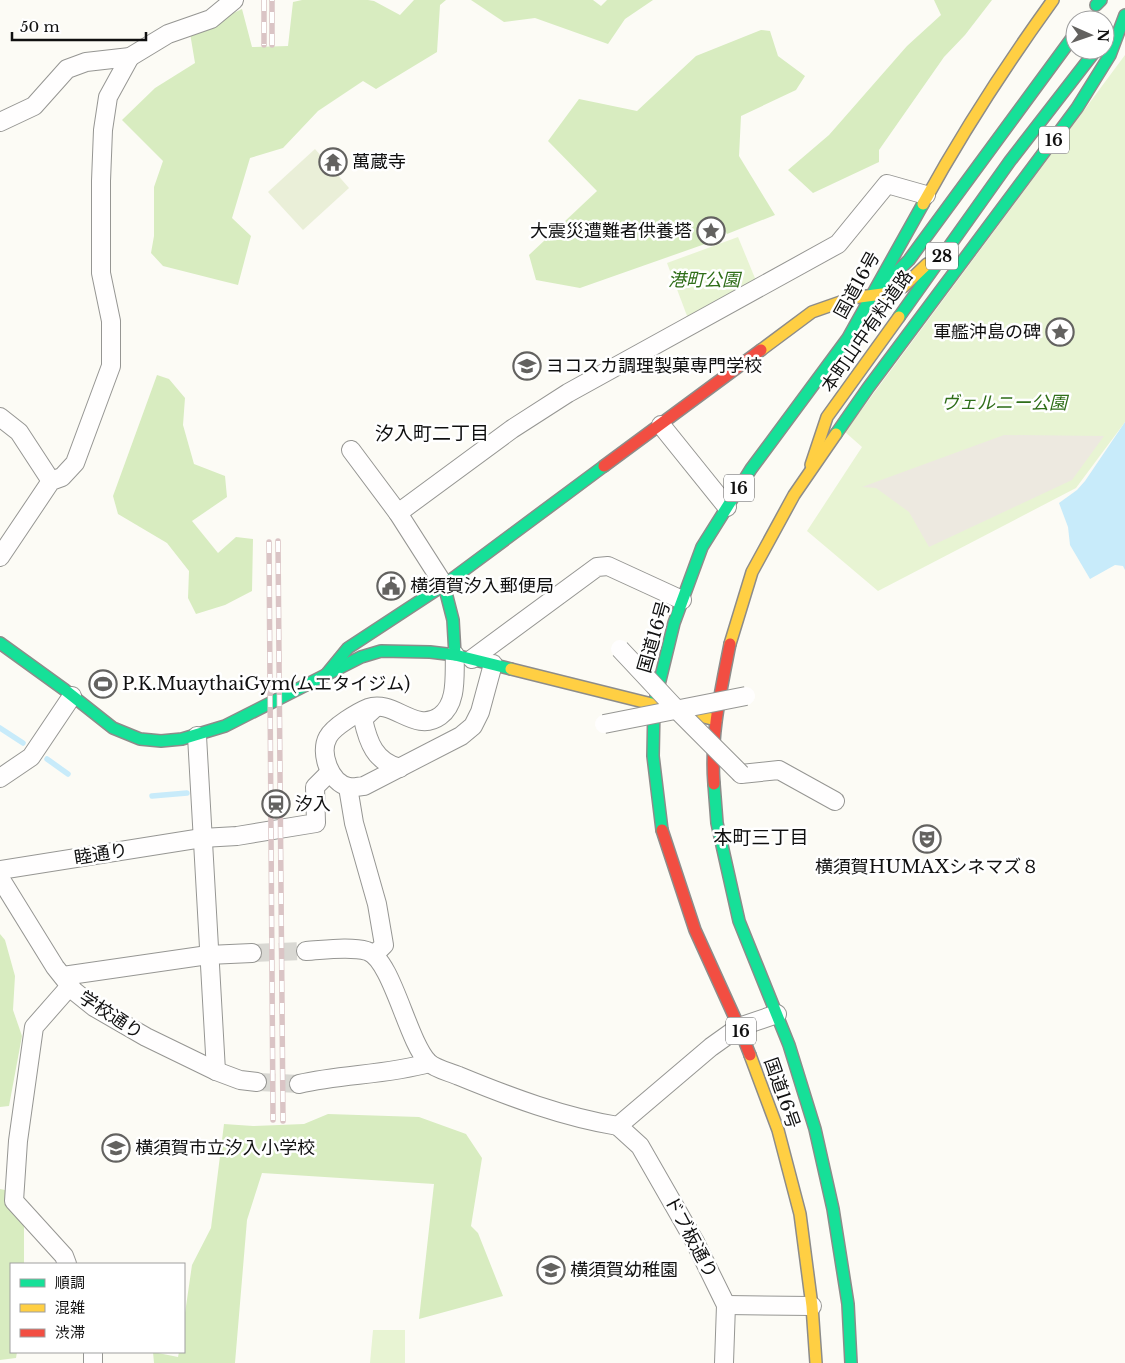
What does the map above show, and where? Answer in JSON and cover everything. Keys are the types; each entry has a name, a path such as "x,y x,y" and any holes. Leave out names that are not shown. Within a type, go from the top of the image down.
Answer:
{"main road":[{"name":"国道16号","path":"816,1363 812,1306 800,1214 778,1130 739,1027 695,930 661,826 653,756 654,705 674,623 702,547 751,469 848,338 873,296 926,194 1022,44 1053,0"},
{"path":"1115,25 1125,11"},
{"name":"国道16号","path":"851,1363 848,1304 833,1209 815,1129 789,1045 739,921 719,832 712,765 716,720 731,637 752,572 792,499 868,388 1077,108 1110,55 1125,15"},
{"path":"1115,26 1125,15"},
{"name":"本町山中有料道路","path":"873,296 909,260 1065,48"},
{"name":"本町山中有料道路","path":"808,474 827,417 1010,161 1088,60"},
{"path":"325,676 348,648 444,585 812,312 852,298 890,293 903,287 961,229"},
{"path":"444,585 453,613 455,629 463,657"},
{"path":"0,644 72,696 105,723 119,732 149,741 168,741 197,736 242,719 361,657 381,651 430,652 463,657 716,720"}],"street":[{"path":"0,122 34,106 67,69 86,62 130,57 168,34 211,19 234,0"},
{"path":"0,557 51,481 62,477 75,464 111,366 111,321 101,273 103,130 108,98 130,57"},
{"path":"398,513 512,429 568,393 838,244 887,184 926,194"},
{"path":"0,417 19,432 51,481"},
{"path":"662,425 727,507"},
{"path":"351,450 398,513 444,585"},
{"path":"493,664 480,712 474,726 461,736 364,786 348,787 338,781 330,772 324,754 328,737 338,725 368,708 376,707 390,708 412,719 424,722 438,718 446,711 452,698 463,657 597,567 608,566 682,600"},
{"path":"620,649 741,774 779,770 835,801"},
{"path":"0,778 31,757 72,696"},
{"path":"604,724 746,696"},
{"path":"376,707 363,719 366,735 380,758 389,765 400,768"},
{"path":"197,736 216,1071"},
{"name":"睦通り","path":"0,870 202,838 237,836 316,823 315,787 330,772"},
{"path":"348,787 354,823 376,904 384,945 374,955"},
{"name":"学校通り","path":"0,878 66,981 94,1007 146,1037 216,1071 240,1080 257,1082"},
{"path":"306,951 356,949 367,951 374,955 384,968 419,1050 429,1064 490,1089 549,1110 591,1122 618,1126 711,1047 739,1027 777,1014"},
{"path":"67,1263 64,1256 14,1201 18,1141 34,1027 66,981 208,955 252,953"},
{"path":"299,1084 322,1079 405,1070 429,1064"},
{"name":"ドブ板通り","path":"618,1126 640,1146 695,1242 726,1305 724,1363"},
{"path":"726,1305 812,1306"}],"green space":[{"path":"302,0 368,0 374,1 400,15 414,0 446,0 440,5 437,52 376,89 363,81 318,111 283,148 250,158 232,218 251,236 238,285 163,266 151,253 154,236 154,187 163,161 122,120 155,88 195,63 190,33 242,9 252,47 288,46 293,2"},
{"path":"471,0 593,0 601,6 607,0 653,0 625,19 608,44 535,18 504,22"},
{"path":"934,0 992,0 965,35 944,57 879,150 879,162 813,193 788,170 829,135 907,46 941,15"},
{"path":"761,30 770,31 778,56 805,76 796,90 741,116 739,156 775,215 727,234 717,218 699,224 705,244 580,288 536,280 529,255 597,191 548,141 579,99 637,111 696,56"},
{"name":"ヴェルニー公園","path":"1125,55 1125,422 1076,488 878,591 807,531 862,447 845,432"},
{"path":"315,149 349,188 303,230 268,192"},
{"name":"港町公園","path":"738,237 757,283 689,321 667,263"},
{"path":"157,375 169,379 185,398 183,425 194,464 225,476 227,497 192,521 218,553 236,537 253,539 252,591 225,605 196,614 188,598 189,571 167,543 118,514 113,496"},
{"path":"0,934 5,940 15,976 13,1010 22,1036 9,1106 0,1107"},
{"path":"328,1114 419,1117 466,1134 482,1158 471,1226 478,1233 503,1296 419,1319 434,1184 262,1173 247,1220 235,1363 154,1363 153,1353 178,1357 179,1353 185,1353 185,1313 192,1265 211,1228 224,1124 253,1126 304,1124"},
{"path":"0,1189 5,1190 24,1226 24,1263 10,1263 10,1353 17,1353 16,1358 0,1360"},
{"path":"373,1330 405,1330 405,1363 370,1363"}],"shaded area":[{"path":"1004,435 1104,436 1072,480 929,547 909,512 876,488 862,487"}],"water":[{"path":"1125,422 1125,570 1123,566 1115,565 1090,579 1070,545 1068,527 1059,503 1077,490 1085,481"}],"waterway":[{"path":"0,728 23,743"},
{"path":"47,759 68,774"},
{"path":"152,796 187,793"}],"tunnel":[{"path":"252,953 306,951"},
{"path":"257,1082 299,1084"}],"railway":[{"path":"264,0 264,45"},
{"path":"272,0 272,45"},
{"path":"278,541 283,1121"},
{"path":"269,542 273,1120"}],"traffic: fast":[{"path":"1096,5 1101,0"},
{"path":"836,434 868,388 1077,108 1110,55 1125,15"},
{"path":"879,289 909,260 1065,48"},
{"path":"899,317 1010,161 1088,60"},
{"path":"662,830 653,756 654,705 674,623 702,547 751,469 848,338 923,204"},
{"path":"325,676 348,648 444,585 604,466"},
{"path":"444,585 453,620 455,655"},
{"path":"0,643 65,690 113,728 140,739 161,741 182,739 225,726 361,657 381,651 430,652 455,655 511,669"},
{"path":"714,784 717,823 739,921 789,1045 815,1129 833,1209 848,1304 851,1363"}],"traffic: slow":[{"path":"923,204 985,100 1053,0"},
{"path":"761,350 812,312 852,298 890,293 903,287 927,264"},
{"path":"811,465 827,417 899,317"},
{"path":"730,644 752,572 794,495 836,434"},
{"path":"511,669 716,720"},
{"path":"750,1055 778,1130 800,1214 812,1306 816,1363"}],"traffic: jam":[{"path":"604,466 761,350"},
{"path":"714,784 715,731 730,644"},
{"path":"662,830 695,930 750,1055"}],"place":[{"name":"萬蔵寺","path":"333,162"},
{"name":"大震災遭難者供養塔","path":"711,231"},
{"name":"軍艦沖島の碑","path":"1060,332"},
{"name":"ヨコスカ調理製菓専門学校","path":"527,366"},
{"name":"横須賀汐入郵便局","path":"391,586"},
{"name":"P.K.MuaythaiGym(ムエタイジム)","path":"103,684"},
{"name":"汐入","path":"276,804"},
{"name":"横須賀HUMAXシネマズ８","path":"927,839"},
{"name":"横須賀市立汐入小学校","path":"116,1148"},
{"name":"横須賀幼稚園","path":"551,1270"}],"district":[{"name":"汐入町二丁目","path":"432,433"},
{"name":"本町三丁目","path":"761,837"}]}
